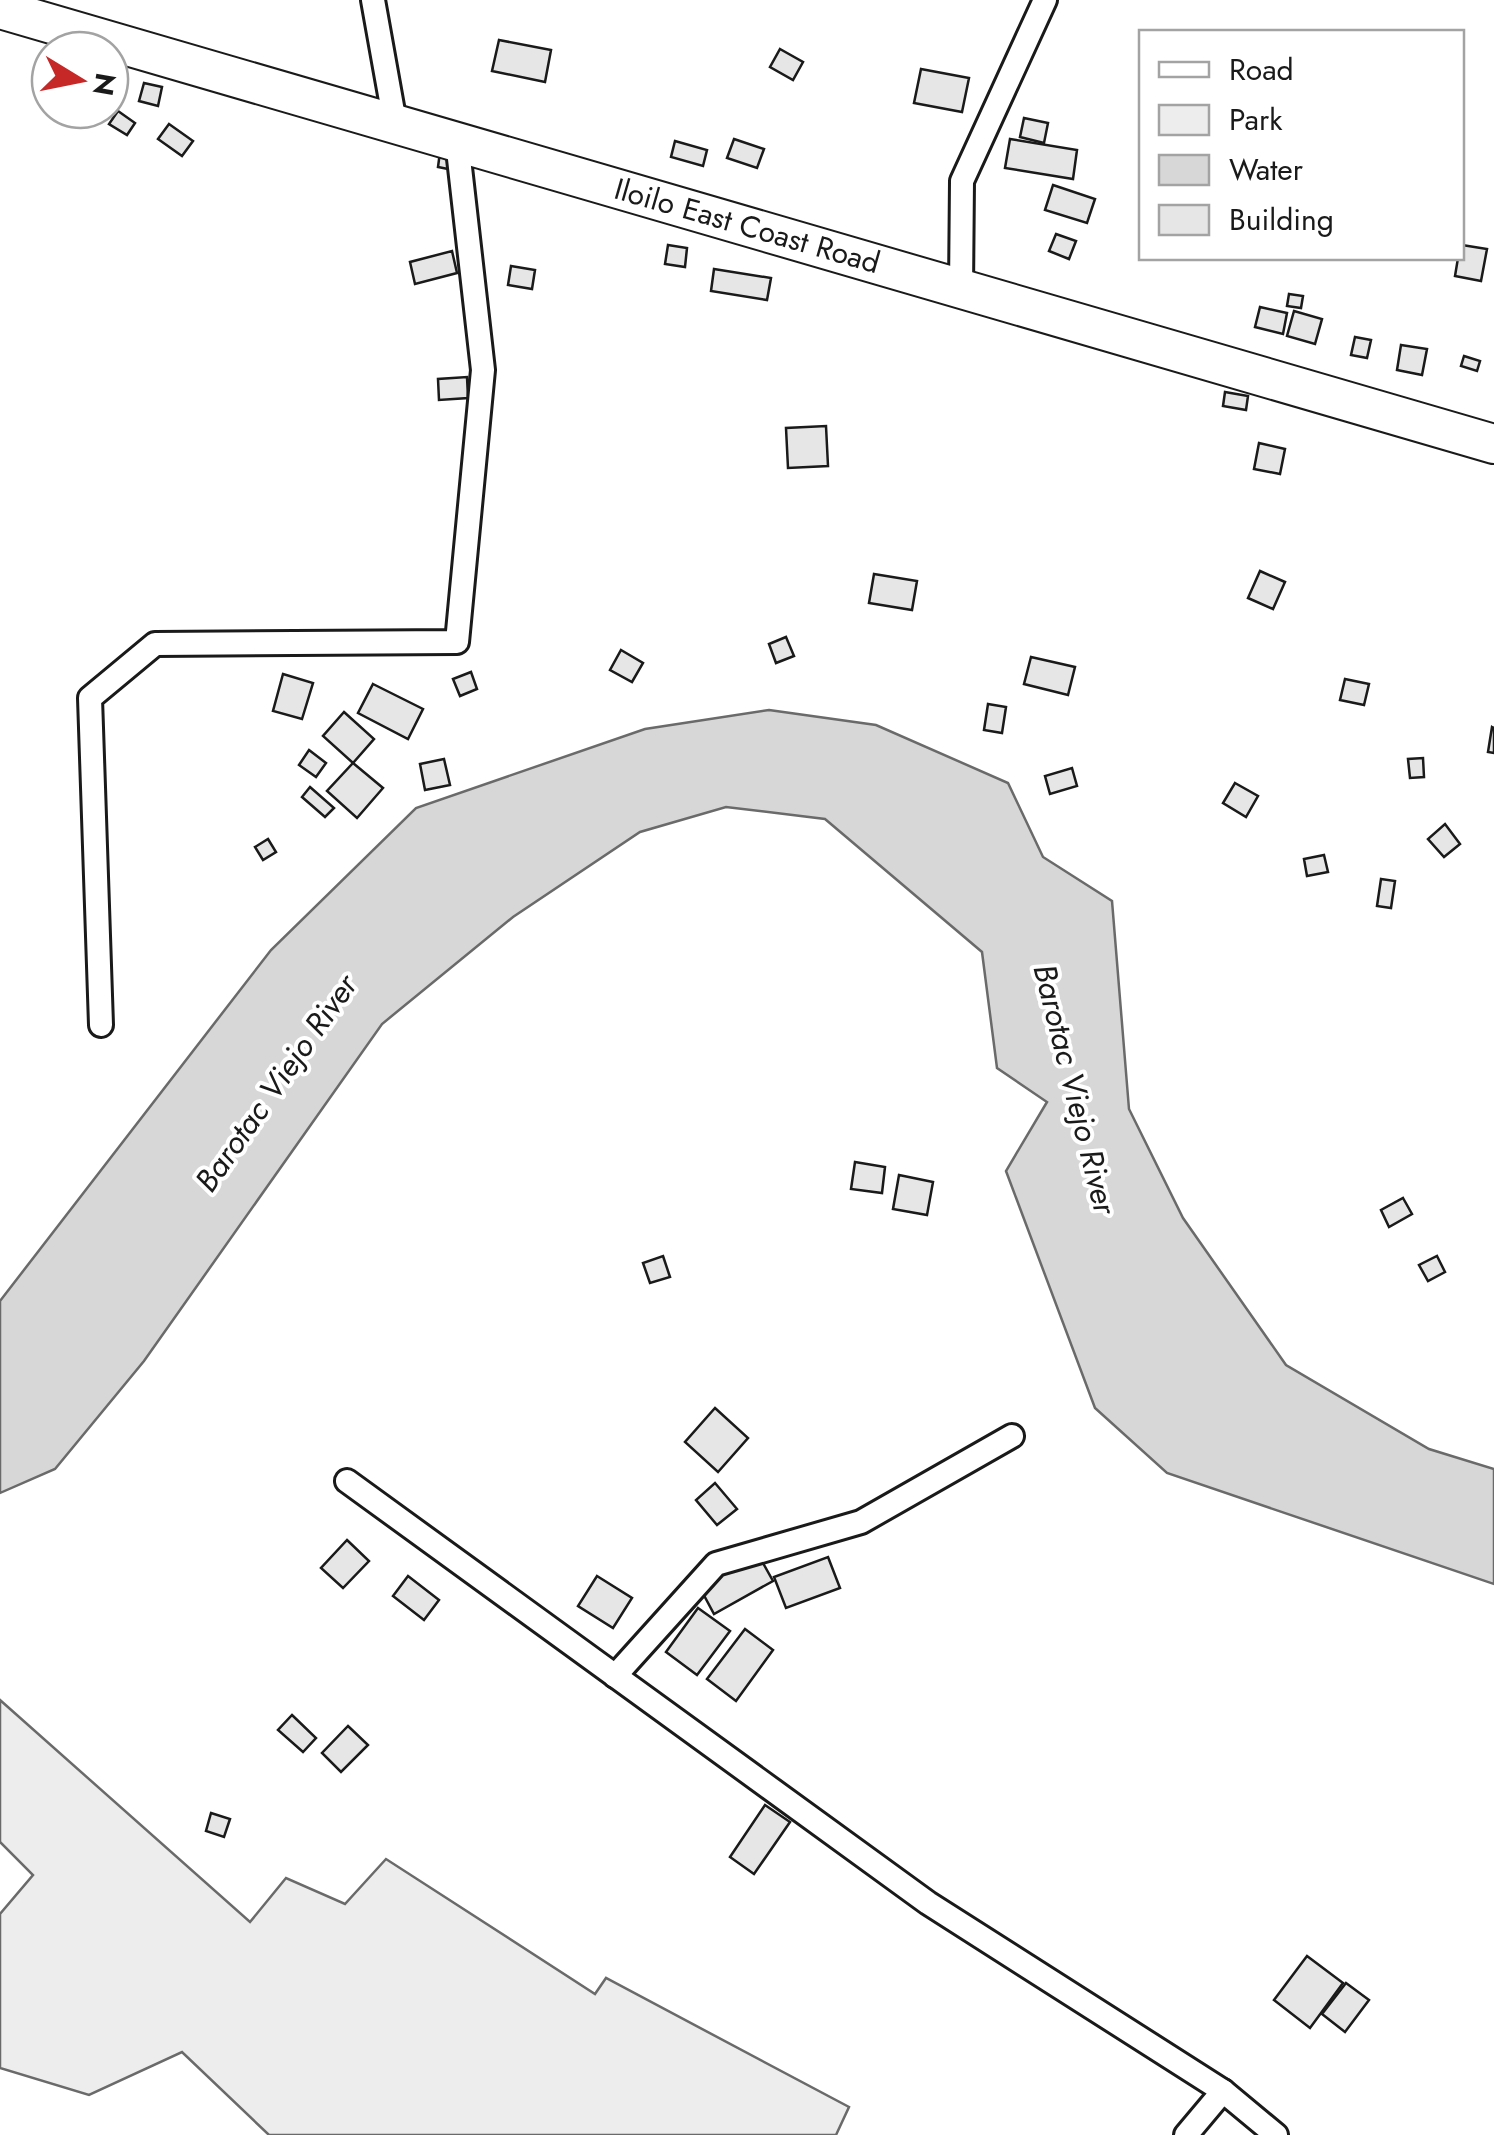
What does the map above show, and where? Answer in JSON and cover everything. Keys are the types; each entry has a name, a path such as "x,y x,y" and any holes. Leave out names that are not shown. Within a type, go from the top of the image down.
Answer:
{"main road":[{"name":"Iloilo East Coast Road","path":"0,8 1494,444"}],"street":[{"path":"373,0 395,123"},
{"path":"961,288 962,180 1044,0"},
{"path":"101,1025 90,698 156,644 457,642 483,370 458,141"},
{"path":"616,1676 716,1564 861,1522 1012,1436"},
{"path":"347,1481 928,1903 1222,2090 1276,2135"},
{"path":"1186,2135 1222,2090"}],"green space":[{"path":"0,1700 250,1922 286,1878 345,1904 386,1859 595,1994 606,1978 849,2107 836,2135 269,2135 182,2052 89,2095 0,2068 0,1914 33,1875 0,1842"}],"water":[{"name":"Barotac Viejo River","path":"769,710 876,725 1008,783 1043,857 1112,901 1129,1109 1183,1218 1286,1365 1429,1449 1494,1469 1494,1584 1167,1473 1095,1408 1006,1171 1047,1102 997,1068 982,952 825,819 726,807 640,832 513,917 382,1024 144,1361 55,1469 0,1493 0,1301 271,950 416,808 645,729"}],"building":[{"path":"499,40 551,50 545,82 492,71"},
{"path":"780,49 803,62 793,80 770,67"},
{"path":"921,69 969,78 962,112 914,103"},
{"path":"144,83 162,87 158,106 139,101"},
{"path":"1024,118 1048,123 1044,143 1020,137"},
{"path":"169,124 193,141 182,156 158,139"},
{"path":"734,139 764,149 757,168 727,158"},
{"path":"1010,139 1077,150 1073,179 1005,168"},
{"path":"675,141 707,150 703,166 671,157"},
{"path":"440,152 456,154 453,170 438,167"},
{"path":"1053,185 1095,199 1087,223 1045,210"},
{"path":"1056,234 1076,241 1069,259 1049,251"},
{"path":"668,245 687,248 685,267 665,264"},
{"path":"1464,245 1487,249 1481,281 1455,276 1458,260 1464,260"},
{"path":"452,251 457,273 415,284 410,262"},
{"path":"511,266 535,270 532,289 508,285"},
{"path":"714,269 771,278 767,300 711,291"},
{"path":"1289,294 1303,296 1301,308 1287,306"},
{"path":"1260,307 1287,313 1283,334 1255,327"},
{"path":"1294,311 1322,319 1315,344 1287,336"},
{"path":"1355,337 1371,340 1367,358 1351,355"},
{"path":"1401,345 1427,349 1422,375 1397,370"},
{"path":"1464,356 1480,361 1477,371 1461,366"},
{"path":"467,377 468,398 439,400 438,379"},
{"path":"1225,392 1248,396 1246,410 1223,406"},
{"path":"826,426 828,466 788,468 786,428"},
{"path":"1259,443 1285,449 1280,474 1254,469"},
{"path":"1260,571 1285,582 1273,609 1248,598"},
{"path":"874,574 917,581 912,610 869,603"},
{"path":"786,637 794,656 776,663 769,644"},
{"path":"621,650 643,663 632,682 610,670"},
{"path":"1031,657 1075,667 1068,695 1024,684"},
{"path":"471,672 477,689 460,696 453,679"},
{"path":"283,674 313,683 302,719 273,711"},
{"path":"1345,679 1369,684 1364,705 1340,700"},
{"path":"373,684 423,709 408,739 358,713"},
{"path":"988,704 1006,707 1002,733 984,730"},
{"path":"344,712 374,739 353,763 323,736"},
{"path":"1494,728 1494,753 1488,752"},
{"path":"309,750 326,763 316,777 299,765"},
{"path":"1423,758 1424,777 1410,778 1408,759"},
{"path":"444,759 450,785 425,790 420,764"},
{"path":"353,763 383,788 357,818 327,791"},
{"path":"1072,768 1077,786 1050,794 1045,776"},
{"path":"1235,783 1258,796 1246,817 1223,803"},
{"path":"310,787 334,808 325,817 302,797"},
{"path":"1445,824 1460,844 1444,857 1428,839"},
{"path":"268,839 276,852 263,860 255,847"},
{"path":"1324,855 1328,872 1307,876 1304,859"},
{"path":"1381,879 1395,881 1391,908 1377,906"},
{"path":"855,1162 885,1167 882,1193 851,1189"},
{"path":"899,1175 933,1182 927,1215 893,1209"},
{"path":"1403,1198 1412,1214 1389,1227 1381,1210"},
{"path":"663,1256 670,1277 650,1283 643,1263"},
{"path":"1437,1256 1445,1272 1428,1281 1419,1265"},
{"path":"715,1408 748,1438 718,1472 685,1442"},
{"path":"715,1483 737,1509 717,1525 696,1500"},
{"path":"347,1540 369,1561 343,1588 321,1568"},
{"path":"758,1554 773,1581 714,1614 699,1586"},
{"path":"828,1557 840,1588 786,1608 774,1577"},
{"path":"408,1576 439,1600 424,1620 393,1596"},
{"path":"597,1576 632,1598 613,1628 578,1606"},
{"path":"698,1608 730,1631 697,1675 666,1652"},
{"path":"745,1629 773,1650 736,1701 707,1679"},
{"path":"292,1715 316,1738 303,1752 278,1730"},
{"path":"348,1726 368,1745 341,1772 322,1753"},
{"path":"765,1805 790,1822 754,1874 730,1857"},
{"path":"211,1813 230,1819 224,1837 206,1831"},
{"path":"1307,1956 1343,1983 1310,2028 1274,2000"},
{"path":"1346,1983 1369,2000 1345,2032 1322,2014"}]}
